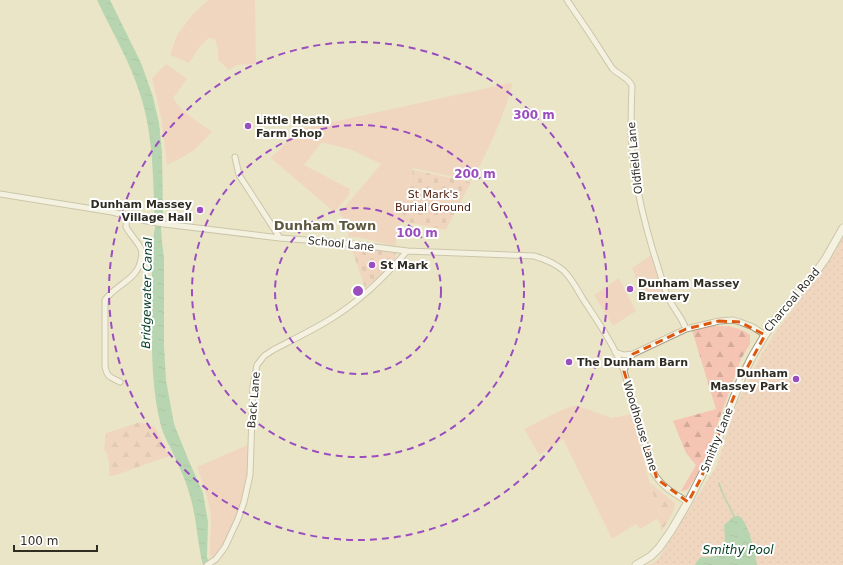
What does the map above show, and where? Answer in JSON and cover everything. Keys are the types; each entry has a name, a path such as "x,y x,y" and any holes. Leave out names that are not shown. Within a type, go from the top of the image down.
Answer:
{"main road":[{"name":"Charcoal Road","path":"765,334 788,304 814,275 826,258 843,228"},
{"name":"Smithy Lane","path":"688,502 714,453 741,379 765,334"},
{"path":"636,565 651,556 659,548 688,502"}],"street":[{"name":"Oldfield Lane","path":"567,0 615,72 631,83 632,139 634,167 639,198 662,281 668,296 686,329"},
{"path":"235,157 239,175 280,238"},
{"name":"School Lane","path":"0,194 112,212 164,224 280,238 344,243 407,251 534,256 542,258 551,262 565,272 571,280 598,321 624,371"},
{"path":"120,382 108,375 106,372 106,300 109,295 134,275 141,261 141,248 126,226 127,216"},
{"name":"Back Lane","path":"209,564 220,555 230,537 244,502 248,485 250,465 253,386 257,365 264,356 273,350 329,320 361,298 407,251"},
{"name":"Charcoal Road","path":"633,354 686,329 719,321 733,320 746,324 765,334"},
{"path":"615,352 633,354"},
{"path":"624,371 627,362 633,354"},
{"name":"Woodhouse Lane","path":"624,371 653,472 663,486 688,502"}],"highlighted area":[{"path":"719,321 740,322 765,335 741,379 701,478 688,502 657,479 624,371 633,354 686,329"}],"green space":[{"path":"208,0 255,0 256,64 237,65 229,70 218,60 218,50 215,39 209,38 201,45 189,63 170,55 177,35 193,14"},
{"path":"166,64 187,79 173,98 176,103 186,113 212,132 193,151 167,165 161,117 152,78"},
{"path":"510,83 512,86 500,122 472,181 413,168 395,246 362,238 348,237 349,222 339,214 381,164 352,150 321,143 304,165 350,189 349,195 334,212 271,158 296,132 301,129"},
{"name":"St Mark's Burial Ground","path":"413,170 471,182 446,230 401,221"},
{"name":"Dunham Massey Park","path":"843,237 843,565 647,565 652,564 659,558 717,465 736,405 762,353 836,250"},
{"path":"351,247 396,253 395,260 384,273 365,288"},
{"path":"651,255 661,285 662,294 660,298 649,295 641,288 632,268"},
{"path":"619,278 636,311 613,326 594,295"},
{"path":"714,326 728,326 741,330 750,335 750,344 741,359 715,431 696,465 686,453 673,421 716,409 692,330"},
{"path":"573,406 578,406 612,418 632,414 652,492 662,516 640,529 636,524 612,539 563,439 539,455 524,429 559,411"},
{"path":"140,422 155,427 169,456 116,475 109,476 109,462 104,449 106,433"},
{"path":"715,431 700,469 687,490 681,491 696,465"},
{"path":"247,445 247,477 243,497 225,541 214,558 210,555 210,510 205,488 197,467"},
{"path":"649,482 675,503 672,514 661,532 660,523 657,519 662,515"}],"water":[{"path":"97,0 110,0 141,63 153,97 159,123 162,152 163,214 161,227 164,258 164,345 166,380 174,424 203,493 208,522 207,557 210,565 203,565 194,513 188,490 182,472 165,438 157,410 152,360 152,260 155,227 151,145 145,113 132,72"},
{"name":"Smithy Pool","path":"734,516 739,516 746,525 757,565 695,565 701,557 715,556 720,553 723,549 725,539 724,525"}],"waterway":[{"path":"719,483 734,516"}],"place":[{"name":"Little Heath Farm Shop","path":"248,126"},
{"name":"Dunham Massey Village Hall","path":"200,210"},
{"name":"St Mark","path":"372,265"},
{"name":"Dunham Massey Brewery","path":"630,289"},
{"name":"The Dunham Barn","path":"569,362"},
{"name":"Dunham Massey Park","path":"796,379"}],"district":[{"name":"Dunham Town","path":"325,225"}],"water label":[{"name":"Bridgewater Canal","path":"147,293"}]}
